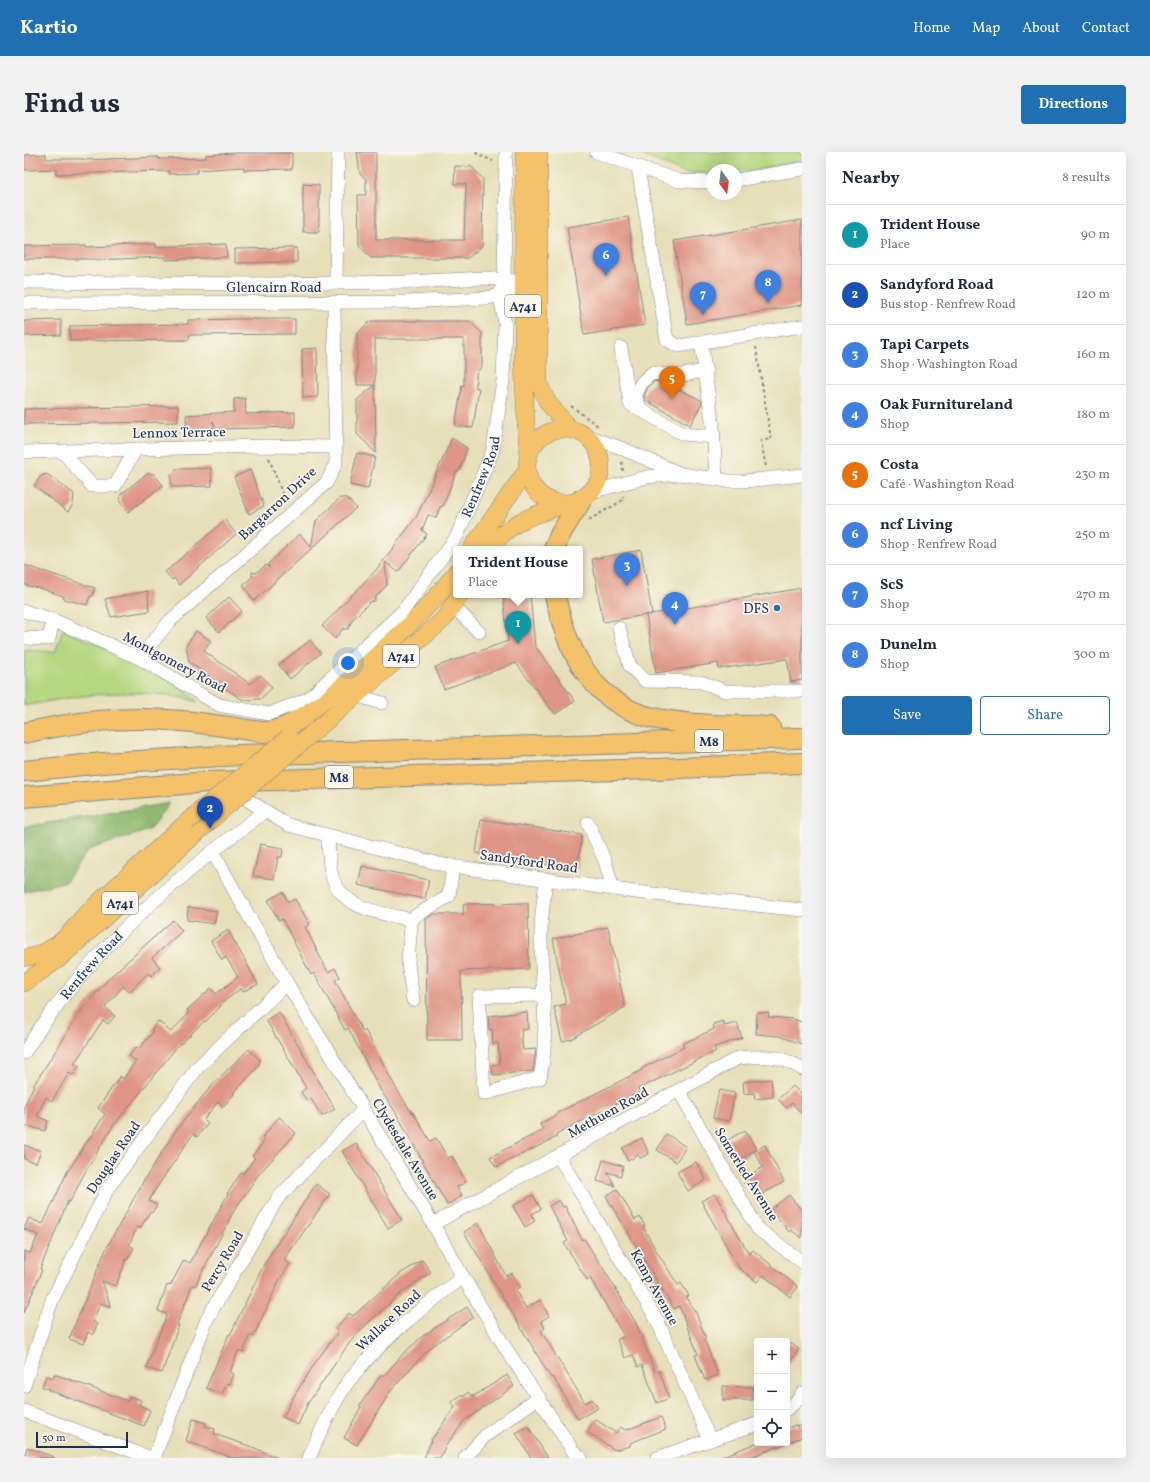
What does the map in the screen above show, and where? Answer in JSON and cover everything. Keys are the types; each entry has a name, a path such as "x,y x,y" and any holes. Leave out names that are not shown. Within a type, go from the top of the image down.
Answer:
{"highway":[{"path":"555,546 581,498"},
{"path":"556,598 566,635 577,661 596,686 618,704 632,711 661,720 802,729"},
{"path":"24,733 76,723 136,718 188,721 262,732 272,732 329,709"},
{"name":"M8","path":"24,771 103,763 225,756 802,738"},
{"name":"M8","path":"24,798 166,784 802,762"},
{"path":"24,810 166,784"}],"main road":[{"name":"A741","path":"524,152 523,363 528,464"},
{"name":"A741","path":"539,152 539,384 548,403 576,432"},
{"path":"473,546 528,464 532,448 539,439 548,433 559,430 576,432 594,445 601,460 601,471 598,482 581,498 523,519 498,537 492,546"},
{"path":"528,464 530,480 538,493 554,501 581,498"},
{"name":"A741","path":"24,984 60,959 142,881 240,795 329,709 444,589 453,576"},
{"name":"A741","path":"24,958 35,956 57,945 86,914 187,822 288,738 329,709 356,695 444,619 457,600"},
{"name":"A741","path":"24,949 38,945 86,914"}],"street":[{"path":"336,283 338,152"},
{"name":"Renfrew Road","path":"269,714 308,699 403,610 457,536 493,450 503,380 505,324 500,295 504,280 506,152"},
{"path":"596,152 638,168 679,180 706,182"},
{"path":"638,168 667,340 678,346 802,326"},
{"path":"742,179 802,168"},
{"name":"Glencairn Road","path":"24,282 270,284 406,282 486,278 504,280 523,286"},
{"path":"405,302 406,282"},
{"path":"270,284 271,302"},
{"name":"Glencairn Road","path":"24,302 405,302 486,298 500,295 523,286"},
{"name":"Bargarron Drive","path":"140,658 170,621 327,482 336,463 334,303"},
{"path":"701,342 714,437 716,479"},
{"path":"621,348 630,404 683,434 714,437"},
{"path":"641,410 635,396 642,382 652,372 676,376 705,367"},
{"path":"576,432 620,448 681,474"},
{"name":"Lennox Terrace","path":"24,452 264,446 335,447"},
{"path":"63,452 92,486 115,486 136,449"},
{"path":"581,498 647,478 681,474 745,481 798,476"},
{"path":"457,600 479,632"},
{"name":"Montgomery Road","path":"24,610 53,620 140,658 219,705 269,714"},
{"path":"24,638 49,639 53,620"},
{"path":"619,628 630,666 645,681 701,682 725,691 802,691"},
{"path":"356,695 382,703"},
{"name":"Sandyford Road","path":"240,795 264,812 288,825 453,866 613,889 802,910"},
{"name":"Renfrew Road","path":"24,1053 57,1003 105,948 159,897 212,851 264,812"},
{"path":"588,823 605,860 613,889"},
{"path":"328,836 332,875 335,885 343,896 353,904 365,909 412,920"},
{"name":"Clydesdale Avenue","path":"212,851 287,983 433,1224 505,1347 539,1397 573,1452 581,1458"},
{"path":"413,1000 408,963 412,920 415,916 449,896 453,866"},
{"path":"543,995 479,996 484,1094 540,1078 545,1056 541,933 546,880"},
{"path":"142,881 159,897"},
{"name":"Douglas Road","path":"24,1386 52,1300 108,1188 198,1066 287,983"},
{"name":"Methuen Road","path":"433,1224 738,1058 764,1056 790,1060 802,1069"},
{"name":"Somerled Avenue","path":"678,1091 758,1229 802,1262"},
{"name":"Percy Road","path":"153,1458 207,1319 278,1198 363,1110"},
{"name":"Kemp Avenue","path":"559,1156 657,1320 710,1440"},
{"name":"Wallace Road","path":"309,1458 326,1419 348,1383 376,1349 409,1319 463,1277"},
{"path":"790,1406 798,1400 802,1393"},
{"path":"465,1458 485,1436 539,1397"},
{"path":"24,1411 153,1458"},
{"path":"657,1458 754,1425"}],"path":[{"path":"476,152 477,154 506,166"},
{"path":"754,334 771,439 761,441 766,468"},
{"path":"568,404 601,428"},
{"path":"264,446 290,515"}],"green space":[{"path":"635,152 802,152 802,160 752,172 742,172 742,164 706,164 706,173 684,173"},
{"path":"63,630 116,652 151,670 183,690 198,702 156,694 134,693 89,695 24,706 24,650 55,652"},
{"path":"170,803 149,830 88,850 66,881 24,892 24,827"}],"building":[{"path":"357,152 376,152 376,240 464,240 466,184 454,184 455,166 472,167 483,179 482,246 468,258 371,258 359,245 358,195 366,195 366,179 360,174"},
{"path":"234,153 292,153 292,169 244,170 244,167 197,170 197,173 169,174 169,171 56,174 56,169 24,170 24,155 46,154 46,159 84,160 159,157 159,159 206,158 206,155"},
{"path":"303,184 319,185 319,232 303,232"},
{"path":"628,217 645,325 584,335 567,227"},
{"path":"802,220 802,305 687,324 674,241"},
{"path":"156,244 156,247 226,244 227,257 165,260 165,257 95,260 24,259 24,246 86,245 86,247"},
{"path":"297,248 297,262 235,263 235,249"},
{"path":"295,319 295,334 189,335 189,340 70,341 70,326 188,324 188,320"},
{"path":"61,320 61,335 24,336 24,321"},
{"path":"370,321 469,321 482,333 482,366 476,374 476,388 479,388 473,428 455,426 462,385 464,386 464,339 375,339 375,385 357,385 357,334"},
{"path":"317,348 318,397 303,398 302,349"},
{"path":"655,381 665,383 701,400 702,403 690,425 645,400 644,396 648,387"},
{"path":"375,385 376,453 357,434 357,400"},
{"path":"245,398 246,414 295,412 295,427 216,429 213,421 213,429 187,430 186,415 234,412 234,399"},
{"path":"178,406 178,422 24,424 24,409"},
{"path":"452,438 467,448 462,464 459,471 456,472 443,506 440,507 436,518 428,515 422,530 427,534 398,572 385,562 387,585 375,598 375,601 370,602 353,619 348,629 343,629 335,639 322,626 377,569 417,516"},
{"path":"357,453 375,457 368,489 350,485"},
{"path":"211,468 212,486 171,487 171,474 176,469"},
{"path":"250,470 264,506 249,514 234,477"},
{"path":"148,473 154,474 163,485 128,512 120,502 121,494"},
{"path":"47,474 74,494 73,504 68,512 34,486 41,476"},
{"path":"340,498 347,498 356,508 254,601 243,585 252,577 252,572 256,573 266,565 269,568 268,564 300,534 311,547 316,521"},
{"path":"225,520 236,534 179,585 174,578 172,580 165,572"},
{"path":"641,550 652,614 603,622 592,559"},
{"path":"24,565 95,588 92,597 90,596 87,605 64,599 63,596 39,588 28,586 24,584"},
{"path":"802,588 802,680 791,682 787,659 719,669 718,663 656,673 646,615"},
{"path":"148,591 149,611 111,617 105,599"},
{"path":"229,597 242,611 219,632 206,618"},
{"path":"503,598 530,598 535,646 575,701 555,714 516,663 444,689 435,667 508,641"},
{"path":"196,631 211,641 204,651 250,684 261,675 272,688 260,699 243,700 208,677 209,676 189,662 186,646"},
{"path":"310,640 321,653 290,679 279,665"},
{"path":"481,819 582,835 577,869 476,853"},
{"path":"260,844 283,848 282,857 278,857 274,879 253,876"},
{"path":"362,866 429,880 425,899 358,885"},
{"path":"283,892 288,902 295,899 310,925 305,927 328,972 335,968 340,977 335,980 363,1032 365,1030 396,1088 412,1113 413,1112 430,1141 436,1138 448,1158 452,1156 466,1182 457,1187 462,1196 447,1205 395,1111 381,1091 348,1028 345,1030 314,973 311,975 282,919 279,921 268,900"},
{"path":"528,903 529,969 461,971 462,1040 427,1040 426,919 434,914 464,914 463,904"},
{"path":"188,907 217,911 214,924 187,920"},
{"path":"173,920 182,931 152,958 160,967 151,976 148,973 129,992 123,986 105,1007 115,1016 108,1024 103,1020 74,1064 79,1066 73,1075 69,1073 52,1101 46,1097 37,1116 48,1121 45,1131 24,1125 24,1107 35,1083 83,1008 109,978"},
{"path":"608,927 625,1007 571,1039 562,1041 554,1007 566,1004 553,939"},
{"path":"228,930 258,984 243,992 241,988 220,1005 221,1006 205,1022 204,1021 181,1044 180,1043 113,1126 84,1174 70,1202 68,1201 24,1313 24,1251 30,1253 38,1235 24,1229 29,1218 43,1224 68,1170 105,1114 98,1108 120,1076 123,1079 136,1061 129,1056 136,1047 139,1049 153,1032 151,1030 158,1021 171,1032 189,1013 187,1010 211,988 216,994 238,977 226,957 222,960 211,941"},
{"path":"279,1012 335,1109 322,1116 311,1099 307,1101 301,1092 306,1088 266,1020"},
{"path":"527,1012 528,1029 521,1030 523,1050 536,1049 533,1071 493,1075 492,1065 500,1064 498,1043 493,1044 492,1029 489,1030 488,1016"},
{"path":"757,1012 769,1013 768,1017 793,1019 802,1022 802,1044 779,1036 756,1034"},
{"path":"723,1021 725,1026 737,1023 742,1038 714,1047 716,1051 638,1089 640,1092 556,1134 557,1137 496,1167 490,1157 543,1130 540,1124 558,1114 557,1113 684,1047 682,1044 714,1029 713,1024"},
{"path":"249,1049 260,1060 258,1067 233,1093 234,1094 223,1107 218,1102 204,1119 208,1123 197,1137 193,1134 155,1190 149,1201 157,1205 152,1213 150,1212 140,1228 137,1227 129,1245 134,1248 127,1260 126,1259 116,1286 102,1281 111,1307 100,1303 93,1322 97,1324 93,1335 88,1332 83,1344 69,1339 106,1249 144,1180 175,1132 203,1096"},
{"path":"771,1079 773,1097 755,1099 754,1093 744,1094 743,1082"},
{"path":"793,1086 802,1095 802,1114 792,1103 786,1108 778,1099"},
{"path":"719,1090 735,1093 729,1121 713,1118"},
{"path":"279,1117 296,1133 258,1175 235,1209 195,1286 192,1285 177,1324 179,1325 162,1373 146,1368 167,1314 158,1311 167,1285 170,1286 184,1260 190,1263 227,1194 241,1173 243,1174 255,1158 252,1156 265,1140 262,1138"},
{"path":"745,1130 756,1149 740,1160 728,1140"},
{"path":"667,1134 686,1147 676,1162 657,1150"},
{"path":"642,1138 649,1154 640,1158 638,1155 628,1161 622,1148"},
{"path":"356,1143 402,1220 388,1228 342,1151"},
{"path":"24,1145 41,1151 36,1163 24,1159"},
{"path":"765,1145 784,1182 759,1196 748,1176 763,1167 754,1151"},
{"path":"603,1160 623,1166 621,1176 607,1172 615,1186 597,1181"},
{"path":"696,1162 706,1180 688,1191 677,1172"},
{"path":"316,1184 330,1194 284,1260 290,1264 280,1279 253,1337 250,1335 243,1353 238,1351 230,1372 234,1374 230,1384 227,1383 222,1394 206,1388 229,1334 230,1335 264,1264"},
{"path":"617,1189 635,1220 640,1217 645,1226 643,1227 657,1252 678,1285 681,1283 689,1296 686,1297 696,1313 718,1375 705,1380 695,1355 698,1354 679,1306 674,1309 606,1196"},
{"path":"715,1194 749,1254 753,1250 798,1287 790,1297 763,1275 757,1282 739,1268 701,1201"},
{"path":"533,1195 541,1209 532,1214 535,1221 525,1227 513,1206"},
{"path":"789,1195 802,1211 802,1238 791,1230 789,1232 771,1209"},
{"path":"559,1200 563,1207 565,1206 582,1240 584,1239 605,1271 636,1323 655,1372 659,1370 669,1398 657,1403 642,1365 638,1367 633,1355 625,1358 617,1340 624,1336 590,1278 587,1280 564,1243 568,1241 549,1206"},
{"path":"478,1223 506,1276 512,1273 520,1287 515,1290 526,1308 540,1300 549,1316 541,1321 545,1328 541,1331 585,1403 592,1399 598,1408 578,1419 553,1377 551,1378 464,1232"},
{"path":"422,1260 431,1272 402,1292 369,1322 350,1342 308,1403 298,1425 283,1417 294,1396 317,1360 338,1332 335,1329 349,1313 353,1316 400,1274"},
{"path":"467,1307 473,1317 430,1348 412,1367 390,1392 357,1445 344,1438 361,1407 359,1406 382,1374 384,1376 402,1355 424,1335"},
{"path":"790,1343 799,1349 790,1362"},
{"path":"54,1374 128,1401 130,1396 141,1400 139,1405 150,1410 144,1426 42,1387 46,1376 53,1378"},
{"path":"507,1375 514,1386 464,1421 445,1447 440,1458 424,1458 432,1439 455,1407 451,1402 461,1395 463,1397 468,1392 472,1397"},
{"path":"723,1386 753,1387 753,1400 723,1400"},
{"path":"661,1417 666,1429 630,1443 630,1446 615,1450 587,1432 595,1419 616,1433 620,1427 626,1430"},
{"path":"193,1419 206,1423 205,1426 215,1429 214,1434 255,1448 278,1458 233,1458 186,1441"},
{"path":"802,1425 802,1437 790,1442 790,1427"},
{"path":"528,1426 548,1458 531,1458 516,1433"},
{"path":"754,1444 754,1446 780,1446 748,1458 719,1458"},
{"path":"27,1447 54,1457 54,1458 24,1458"}],"place":[{"name":"ncf Living","path":"606,276"},
{"name":"Dunelm","path":"768,303"},
{"name":"ScS","path":"703,315"},
{"name":"Costa","path":"672,399"},
{"name":"Tapi Carpets","path":"627,586"},
{"name":"DFS","path":"777,608"},
{"name":"Oak Furnitureland","path":"675,625"},
{"name":"Trident House","path":"518,644"},
{"name":"Sandyford Road","path":"210,829"}]}
